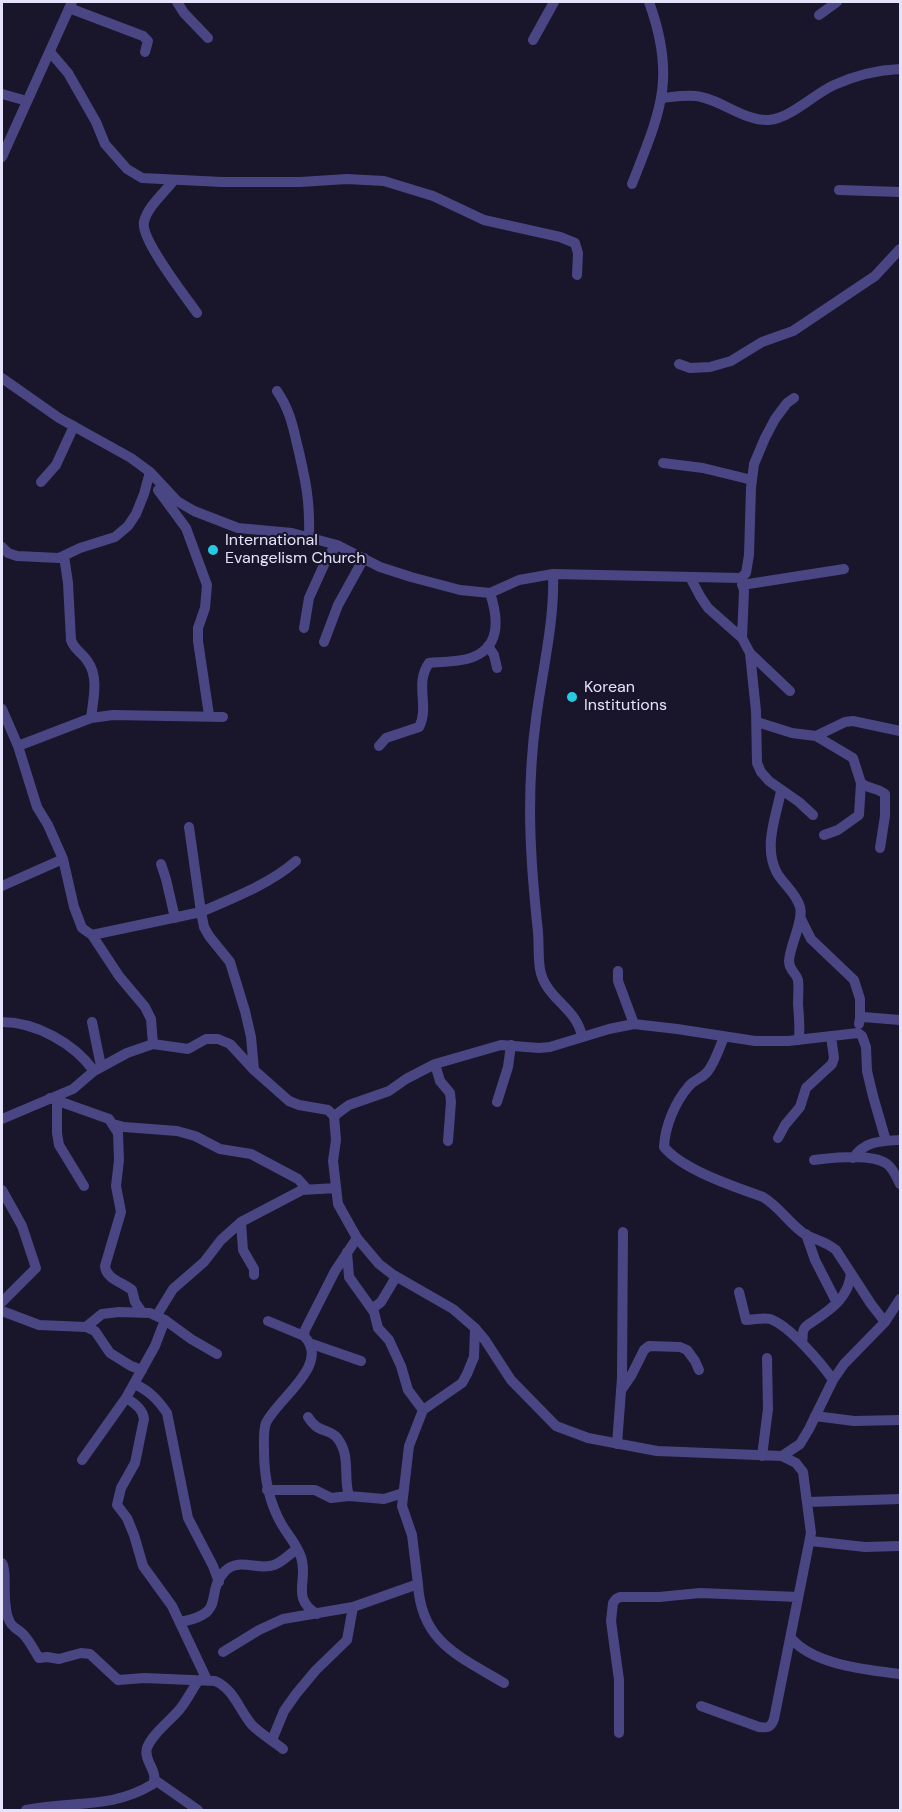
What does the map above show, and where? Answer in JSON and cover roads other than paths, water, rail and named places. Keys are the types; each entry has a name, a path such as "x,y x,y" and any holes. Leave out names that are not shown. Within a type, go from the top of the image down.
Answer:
{"street":[{"path":"177,2 208,39"},
{"path":"533,40 554,2"},
{"path":"632,184 658,118 662,98 664,67 662,47 649,2"},
{"path":"819,15 837,2"},
{"path":"2,157 71,5 143,36 148,41 145,52"},
{"path":"51,52 68,73 96,122 105,144 128,169 142,178 300,182 347,179 384,181 433,196 484,220 560,237 575,243 578,253 577,275"},
{"path":"662,98 695,96 720,103 757,119 768,120 794,109 833,85 880,70 900,67"},
{"path":"2,94 27,101"},
{"path":"174,180 144,219 143,228 168,273 197,314"},
{"path":"839,190 900,192"},
{"path":"679,364 690,368 710,368 731,361 762,342 794,331 875,276 900,249"},
{"path":"2,378 58,418 115,448 177,501 211,519 238,528 292,533 309,537 337,545 380,567 411,578 460,590 490,593 519,580 553,574 641,574 742,581 844,569"},
{"path":"277,391 287,405 292,420 305,477 309,496 309,537"},
{"path":"742,638 742,581 749,555 754,464 765,438 787,403 794,398"},
{"path":"41,482 56,465 74,426"},
{"path":"663,463 703,468 752,480"},
{"path":"2,547 8,553 17,556 64,556 80,548 115,537 128,526 144,494 149,475"},
{"path":"149,475 186,528 205,578 205,608 198,628 198,641 209,715"},
{"path":"304,628 309,598 328,556 337,545"},
{"path":"64,556 71,640 73,647 89,662 93,676 91,718"},
{"path":"324,642 338,605 364,558"},
{"path":"553,574 552,610 530,775 529,836 540,972 555,1000 575,1017 582,1037"},
{"path":"690,578 708,608 742,638 750,653 790,691"},
{"path":"379,746 386,738 419,727 424,718 422,677 429,663 466,659 484,651 488,646 496,633 496,610 490,593"},
{"path":"488,646 494,655 497,668"},
{"path":"750,653 757,722 757,763 768,781 799,802 813,815"},
{"path":"2,709 18,746 37,807 63,859 74,907 82,928 92,935 119,976 145,1007 151,1019 153,1044"},
{"path":"18,746 91,718 112,715 223,717"},
{"path":"816,736 845,722 853,721 900,731"},
{"path":"757,722 792,733 816,736 853,758 861,783 859,815 838,830 824,835"},
{"path":"861,783 870,789 881,790 885,794 885,816 880,848"},
{"path":"781,791 771,846 778,873 793,891 801,908 801,919 789,963 790,970 798,978 799,1040"},
{"path":"189,827 204,927 230,962 249,1028 254,1070"},
{"path":"2,886 63,859"},
{"path":"92,935 201,912 262,883 286,870 296,861"},
{"path":"161,864 175,918"},
{"path":"801,919 811,939 854,980 860,999 861,1018 858,1033"},
{"path":"618,971 618,981 634,1024"},
{"path":"861,1018 900,1020"},
{"path":"2,1022 21,1023 49,1035 98,1069"},
{"path":"92,1022 98,1069"},
{"path":"334,1116 349,1105 389,1091 406,1078 435,1064 492,1047 511,1045 539,1048 634,1024 669,1027 755,1041 799,1040 858,1033 867,1047 867,1071 886,1141"},
{"path":"777,1138 800,1107 806,1088 832,1064 834,1058 831,1036"},
{"path":"724,1037 706,1074 689,1085 679,1100 672,1114 664,1147 683,1163 696,1170 771,1202 806,1234 830,1245 836,1250 885,1322"},
{"path":"2,1119 54,1100 73,1089 98,1069 127,1053 153,1044 188,1049 206,1039 218,1039 230,1044 254,1070 289,1101 328,1110 334,1116 336,1140 333,1161 338,1204 357,1238 379,1264 396,1277 453,1309 475,1328 511,1380 556,1426 588,1438 657,1451 782,1456 795,1463 803,1472 811,1520 811,1541 772,1725 767,1728 759,1727 701,1706"},
{"path":"497,1102 508,1067 511,1045"},
{"path":"435,1064 441,1081 450,1094 448,1141"},
{"path":"54,1100 103,1117 113,1124 177,1131 195,1136 220,1149 251,1154 287,1172 307,1189"},
{"path":"54,1100 59,1145 84,1186"},
{"path":"113,1124 119,1141 116,1186 120,1212 105,1271 132,1290 135,1302 142,1312"},
{"path":"853,1158 860,1148 867,1144 900,1140"},
{"path":"814,1160 853,1158 877,1160 888,1164 900,1184"},
{"path":"82,1460 126,1398 155,1346 161,1318 173,1290 204,1262 221,1240 241,1222 307,1189 336,1188"},
{"path":"2,1190 22,1226 36,1268 2,1302"},
{"path":"241,1222 243,1250 254,1269 254,1275"},
{"path":"617,1444 621,1389 623,1232"},
{"path":"806,1234 815,1260 837,1303"},
{"path":"317,1614 307,1608 302,1601 301,1557 281,1523 267,1490 264,1473 265,1426 306,1372 313,1351 308,1340 307,1324 347,1251 357,1238"},
{"path":"347,1251 349,1277 372,1310 378,1328 392,1346 408,1390 423,1410"},
{"path":"802,1343 807,1326 837,1303 848,1288 851,1273"},
{"path":"372,1310 381,1302 396,1277"},
{"path":"740,1292 746,1320 771,1319 802,1343 824,1367 832,1380"},
{"path":"782,1456 800,1444 832,1380 843,1364 885,1322 900,1299"},
{"path":"2,1311 39,1325 86,1327 95,1331 110,1353 142,1370"},
{"path":"86,1327 102,1314 142,1312 161,1318 217,1354"},
{"path":"268,1321 361,1361"},
{"path":"475,1328 474,1357 462,1383 423,1410 409,1446 402,1506 412,1535 419,1602 432,1632 463,1659 504,1683"},
{"path":"621,1389 645,1350 650,1346 680,1347 687,1350 699,1370"},
{"path":"762,1456 768,1409 767,1358"},
{"path":"134,1384 144,1388 159,1401 167,1413 188,1518 219,1582"},
{"path":"126,1398 138,1406 144,1419 135,1463 121,1488 117,1505 127,1518 135,1535 143,1566 172,1606 180,1622 202,1680"},
{"path":"308,1416 319,1430 333,1433 341,1445 347,1467 349,1496"},
{"path":"815,1416 854,1421 900,1420"},
{"path":"267,1490 315,1490 331,1498 349,1496 384,1499 403,1493"},
{"path":"808,1502 900,1499"},
{"path":"811,1541 847,1546 900,1546"},
{"path":"180,1622 200,1617 206,1613 225,1571 234,1565 259,1567 274,1565 297,1550"},
{"path":"2,1568 3,1593 10,1624 24,1635 39,1658 59,1659 81,1653 90,1654 118,1680 144,1678 202,1680 223,1684 230,1690 246,1718 254,1727 283,1749"},
{"path":"223,1653 259,1630 282,1619 354,1607 418,1584"},
{"path":"619,1733 619,1680 611,1621 613,1603 616,1599 700,1593 798,1597"},
{"path":"272,1740 284,1711 296,1694 347,1640 354,1607"},
{"path":"791,1638 805,1651 836,1662 900,1674"},
{"path":"198,1810 155,1780 146,1750 202,1680"},
{"path":"26,1810 46,1806 121,1800 153,1784 155,1780"}],"place":[{"name":"International Evangelism Church","path":"213,550"},
{"name":"Korean Institutions","path":"572,697"}]}
